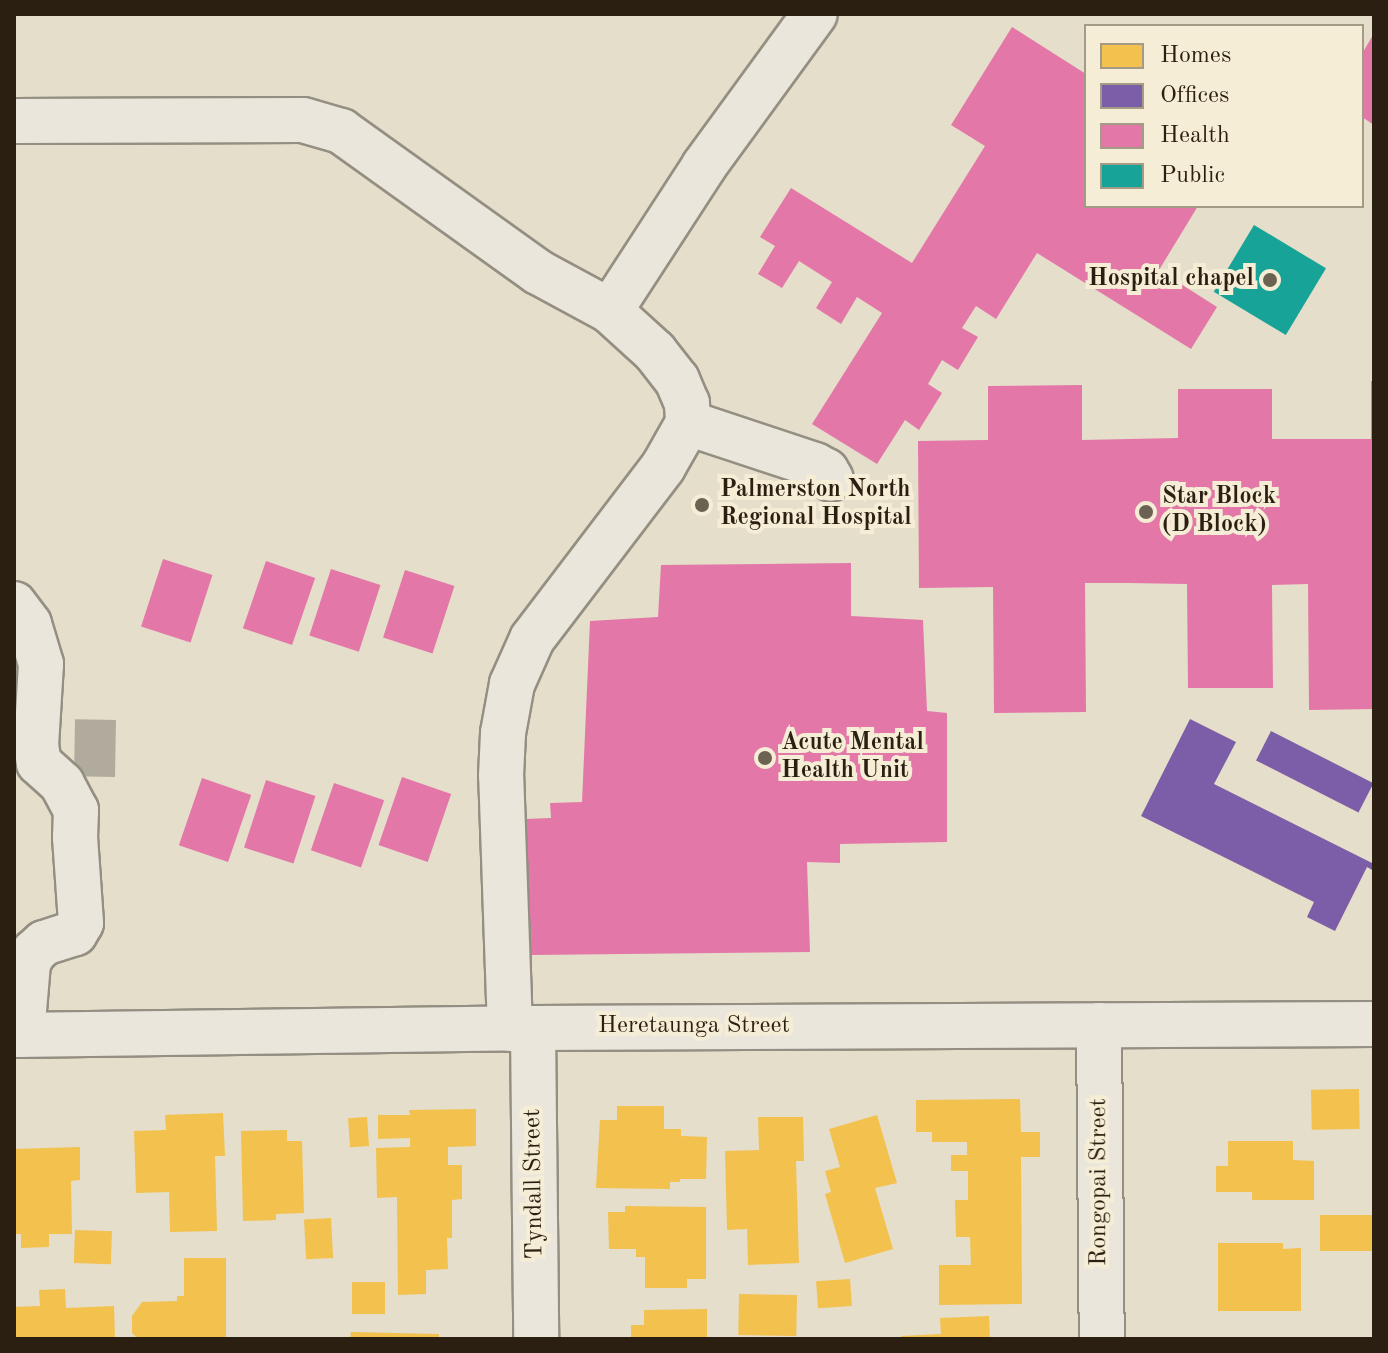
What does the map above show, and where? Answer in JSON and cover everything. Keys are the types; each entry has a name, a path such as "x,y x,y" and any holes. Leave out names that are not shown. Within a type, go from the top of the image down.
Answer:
{"street":[{"path":"610,311 704,166 815,14"},
{"path":"14,121 303,120 341,131 538,272 610,311 655,352 677,380 687,403 688,423 815,465 826,471 831,479"},
{"name":"Tyndall Street","path":"536,1339 521,1028 501,776 503,733 512,684 532,639 663,467 688,423"},
{"path":"14,604 29,624 41,664 36,745 39,763 68,791 76,810 81,923 75,933 44,943 34,952 28,963 18,1035"},
{"name":"Heretaunga Street","path":"18,1035 521,1028 1374,1024"},
{"name":"Rongopai Street","path":"1099,1025 1102,1339"}],"building: Homes":[{"path":"1359,1089 1360,1129 1312,1130 1311,1090"},
{"path":"1020,1099 1021,1132 1040,1132 1040,1157 1021,1157 1022,1304 939,1305 939,1265 971,1265 970,1237 956,1237 955,1200 968,1200 968,1171 951,1171 951,1155 967,1155 967,1142 932,1142 932,1132 916,1132 916,1100"},
{"path":"617,1106 664,1106 664,1129 681,1129 681,1136 707,1137 706,1179 680,1179 680,1182 670,1182 670,1189 596,1188 600,1120 617,1120"},
{"path":"476,1109 476,1146 448,1147 448,1165 462,1165 462,1199 452,1200 452,1238 447,1238 448,1269 426,1270 426,1294 398,1295 397,1197 377,1198 376,1148 410,1147 410,1138 378,1139 378,1115 410,1115 409,1110"},
{"path":"223,1113 225,1156 215,1156 217,1231 170,1232 169,1192 136,1193 134,1131 166,1130 165,1115"},
{"path":"877,1115 897,1183 875,1188 893,1249 845,1263 825,1194 831,1192 825,1171 840,1167 829,1129"},
{"path":"367,1117 369,1146 350,1147 348,1118"},
{"path":"758,1117 803,1117 804,1161 796,1161 799,1263 748,1265 747,1229 727,1230 725,1151 759,1150"},
{"path":"287,1130 287,1141 302,1141 304,1213 276,1214 276,1220 243,1221 241,1131"},
{"path":"1228,1141 1293,1141 1293,1160 1314,1161 1314,1200 1252,1200 1252,1192 1216,1192 1216,1166 1228,1166"},
{"path":"80,1147 80,1180 71,1181 72,1234 49,1234 49,1247 21,1248 21,1234 14,1234 14,1149"},
{"path":"625,1206 706,1207 706,1279 687,1279 687,1288 645,1288 645,1257 636,1257 636,1249 609,1249 608,1212 625,1212"},
{"path":"1320,1215 1374,1215 1374,1251 1320,1251"},
{"path":"331,1218 333,1258 306,1259 304,1219"},
{"path":"75,1230 112,1231 111,1264 74,1263"},
{"path":"1218,1243 1283,1243 1283,1249 1301,1248 1301,1311 1218,1311"},
{"path":"184,1258 226,1258 226,1339 138,1339 132,1333 132,1316 142,1302 177,1301 177,1296 184,1296"},
{"path":"850,1279 852,1306 818,1308 816,1281"},
{"path":"352,1282 385,1282 385,1314 352,1314"},
{"path":"65,1289 66,1308 114,1306 115,1339 14,1339 14,1307 40,1306 39,1290"},
{"path":"739,1294 797,1295 796,1336 738,1335"},
{"path":"707,1309 707,1339 631,1339 631,1325 644,1325 644,1310"},
{"path":"989,1316 990,1339 902,1339 901,1336 941,1334 940,1318"},
{"path":"351,1332 439,1334 439,1339 350,1339"}],"building: Offices":[{"path":"1190,719 1236,742 1214,784 1374,864 1374,871 1367,867 1335,931 1307,917 1314,902 1141,816"},
{"path":"1271,731 1373,783 1358,813 1256,760"}],"building: Health":[{"path":"1012,27 1084,73 1084,208 1197,208 1159,270 1217,307 1191,349 1037,253 996,319 976,306 962,328 978,337 958,370 942,360 928,384 942,393 919,430 905,420 877,464 812,424 882,313 857,297 841,324 816,308 832,282 799,261 782,288 758,274 775,246 760,237 791,188 912,263 985,146 951,125"},
{"path":"1374,33 1374,125 1364,118 1364,50"},
{"name":"Star Block (D Block)","path":"1371,381 1374,381 1374,709 1309,710 1308,584 1272,585 1273,688 1188,688 1187,584 1085,583 1086,712 994,713 993,587 919,588 918,441 988,440 988,386 1082,385 1082,440 1178,438 1178,389 1272,389 1272,439 1371,439"},
{"path":"163,559 212,575 191,643 141,627"},
{"path":"266,561 315,578 292,645 243,628"},
{"name":"Acute Mental Health Unit","path":"851,563 851,616 923,620 927,711 947,713 947,842 840,844 840,863 807,862 810,952 531,955 526,819 551,818 550,803 582,802 590,621 658,617 661,565"},
{"path":"331,569 380,585 359,652 309,636"},
{"path":"405,570 454,586 433,654 383,638"},
{"path":"402,777 451,794 428,862 379,845"},
{"path":"202,778 251,795 228,862 179,845"},
{"path":"266,780 315,796 294,864 244,848"},
{"path":"334,783 384,800 361,867 311,850"}],"building: Public":[{"name":"Hospital chapel","path":"1254,225 1326,268 1286,335 1214,292"}],"building: Other":[{"path":"75,719 116,720 115,777 74,776"}],"place":[{"name":"Hospital chapel","path":"1270,280"},
{"name":"Palmerston North Regional Hospital","path":"702,505"},
{"name":"Star Block (D Block)","path":"1146,512"},
{"name":"Acute Mental Health Unit","path":"765,758"}]}
